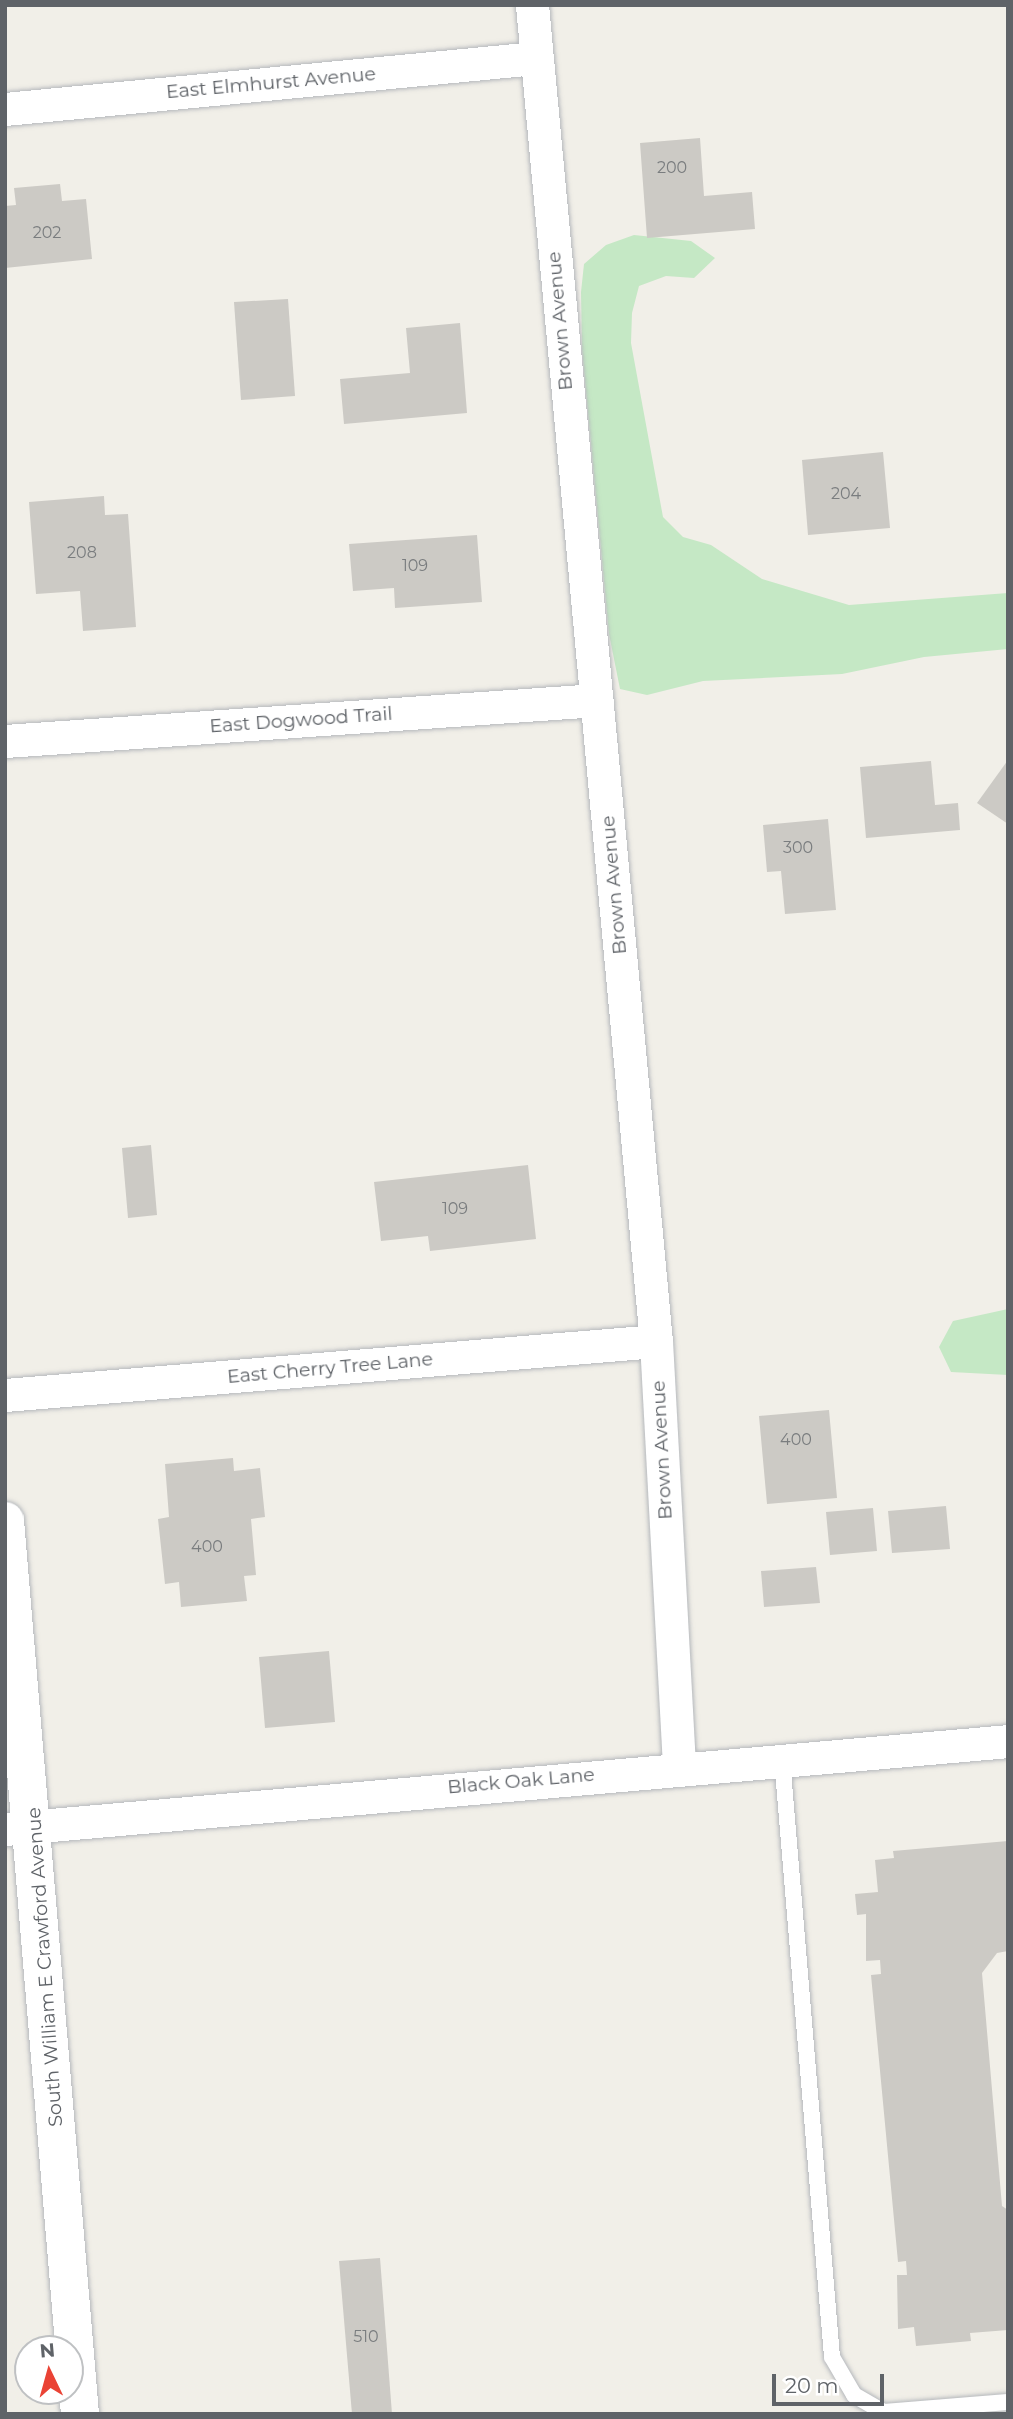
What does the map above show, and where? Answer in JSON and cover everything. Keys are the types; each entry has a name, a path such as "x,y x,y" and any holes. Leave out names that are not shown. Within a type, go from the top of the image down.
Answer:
{"main road":[{"name":"South William E Crawford Avenue","path":"5,1521 20,1827 80,2414"}],"street":[{"name":"Brown Avenue","path":"532,5 656,1341 679,1767"},
{"name":"East Elmhurst Avenue","path":"5,108 536,58"},
{"name":"East Dogwood Trail","path":"5,741 597,700"},
{"name":"East Cherry Tree Lane","path":"5,1395 656,1341"},
{"name":"Black Oak Lane","path":"20,1827 679,1767 1008,1741"}],"lane":[{"path":"782,1759 832,2357 854,2395 884,2412 1008,2402"}],"green space":[{"path":"634,235 691,241 715,258 694,278 666,276 639,286 632,313 631,343 663,517 683,537 711,545 762,579 849,605 1008,593 1008,649 924,657 842,674 703,681 647,695 620,689 609,634 582,349 581,292 584,264 606,245"},
{"path":"1008,1309 1008,1375 951,1372 939,1347 953,1321"}],"building":[{"path":"700,138 704,196 752,192 755,229 647,238 640,143"},
{"path":"60,184 62,201 86,199 92,259 5,268 5,206 16,205 14,188"},
{"path":"288,299 295,396 241,400 234,302"},
{"path":"460,323 467,413 344,424 340,379 410,373 406,328"},
{"path":"883,452 890,528 808,535 802,460"},
{"path":"104,496 105,515 128,514 136,627 83,631 80,591 36,594 29,502"},
{"path":"477,535 482,602 395,608 394,588 353,591 349,544"},
{"path":"1008,760 1008,824 977,803"},
{"path":"931,761 935,805 958,803 960,830 866,838 860,767"},
{"path":"828,819 836,910 785,914 781,871 767,872 763,825"},
{"path":"151,1145 157,1215 128,1218 122,1148"},
{"path":"528,1165 536,1239 430,1251 428,1236 381,1241 374,1182"},
{"path":"829,1410 837,1498 767,1504 759,1416"},
{"path":"233,1458 234,1471 260,1468 265,1517 251,1519 256,1575 244,1576 247,1601 181,1607 179,1582 165,1584 158,1519 169,1517 165,1464"},
{"path":"946,1506 950,1549 892,1553 888,1511"},
{"path":"873,1508 877,1551 830,1555 826,1512"},
{"path":"816,1567 820,1603 764,1607 761,1571"},
{"path":"329,1651 335,1722 265,1728 259,1657"},
{"path":"1008,1841 1008,1951 997,1953 982,1973 1002,2206 1008,2210 1008,2330 970,2333 971,2341 916,2346 914,2327 898,2329 897,2275 907,2275 906,2261 898,2262 871,1975 881,1974 880,1960 866,1961 866,1914 857,1915 855,1894 878,1892 875,1860 894,1858 893,1851"},
{"path":"380,2258 392,2414 352,2414 339,2261"}]}
